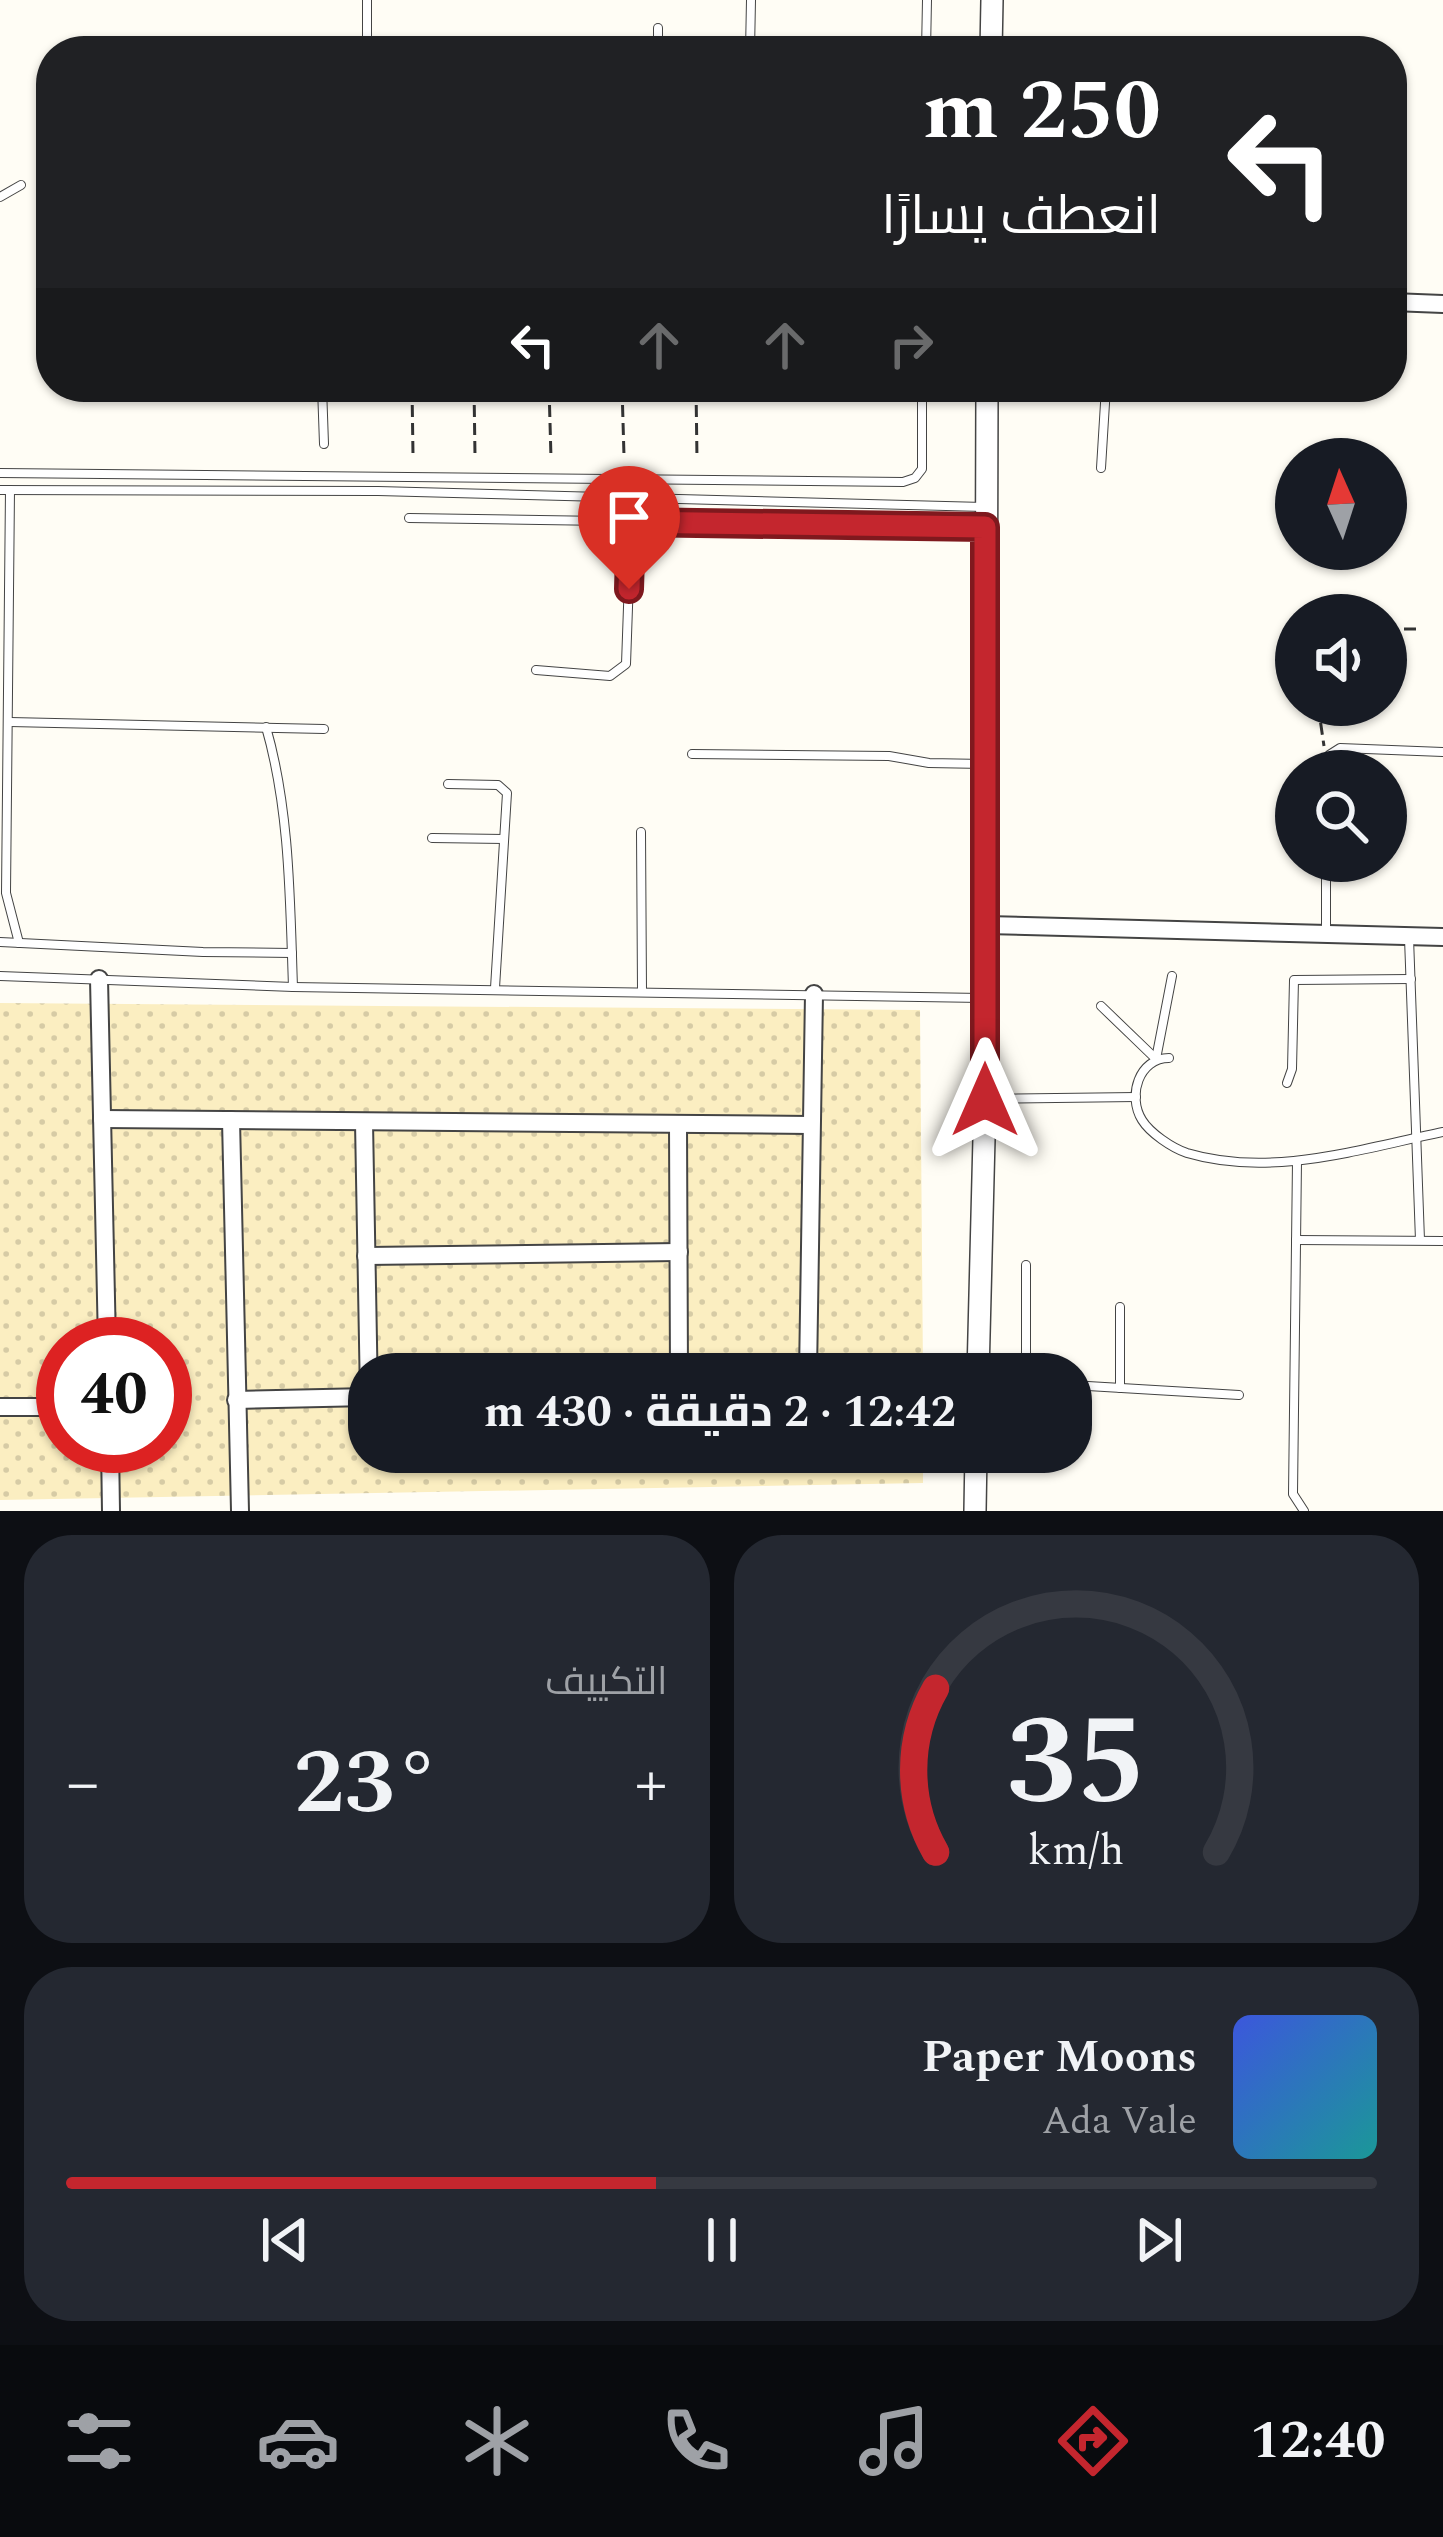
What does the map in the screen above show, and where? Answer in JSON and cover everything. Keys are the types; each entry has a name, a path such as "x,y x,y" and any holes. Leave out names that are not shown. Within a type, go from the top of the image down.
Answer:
{"street":[{"path":"991,36 992,0"},
{"path":"1407,303 1443,304"},
{"path":"978,1353 986,998 987,402"},
{"path":"986,925 1443,937"},
{"path":"99,979 106,1317"},
{"path":"808,1353 814,994"},
{"path":"102,1119 809,1125"},
{"path":"231,1120 240,1511"},
{"path":"364,1122 368,1353"},
{"path":"678,1124 679,1353"},
{"path":"366,1256 679,1252"},
{"path":"236,1400 348,1397"},
{"path":"0,1407 36,1407"},
{"path":"110,1473 111,1511"},
{"path":"975,1511 976,1473"}],"lane":[{"path":"367,0 367,36"},
{"path":"750,36 751,0"},
{"path":"926,0 926,36"},
{"path":"658,28 658,36"},
{"path":"0,197 21,185"},
{"path":"323,402 324,444"},
{"path":"0,472 903,482 922,469 922,402"},
{"path":"1101,468 1105,402"},
{"path":"19,943 6,887 10,722 5,490 378,491 985,517"},
{"path":"409,518 631,522 985,517"},
{"path":"536,670 610,676 626,664 631,522"},
{"path":"10,722 324,729"},
{"path":"266,728 276,775 293,987"},
{"path":"1336,750 1394,750"},
{"path":"1407,751 1443,752"},
{"path":"692,754 889,756 929,763 986,764"},
{"path":"448,784 504,788 495,988"},
{"path":"641,832 642,991"},
{"path":"432,838 504,839"},
{"path":"1326,882 1326,934"},
{"path":"1409,936 1420,1240"},
{"path":"0,942 292,952"},
{"path":"0,976 293,987 986,998"},
{"path":"1156,1059 1172,976"},
{"path":"1287,1083 1292,1070 1294,980 1411,980"},
{"path":"1101,1006 1156,1059"},
{"path":"1169,1058 1156,1059 1144,1068 1136,1097 1143,1122 1183,1152 1250,1162 1298,1161 1443,1132"},
{"path":"985,1100 1136,1097"},
{"path":"1298,1161 1293,1494 1304,1511"},
{"path":"1297,1240 1443,1241"},
{"path":"1026,1265 1026,1353"},
{"path":"1120,1307 1120,1388"},
{"path":"1092,1386 1239,1395"}],"path":[{"path":"412,402 413,455"},
{"path":"474,402 475,456"},
{"path":"549,402 551,458"},
{"path":"622,402 624,456"},
{"path":"696,402 698,459"},
{"path":"1407,629 1420,629"}],"sand":[{"path":"0,1003 920,1010 923,1353 348,1353 348,1473 923,1473 923,1483 0,1500"}],"route":[{"path":"629,589 631,522 985,527 985,1100"}]}
